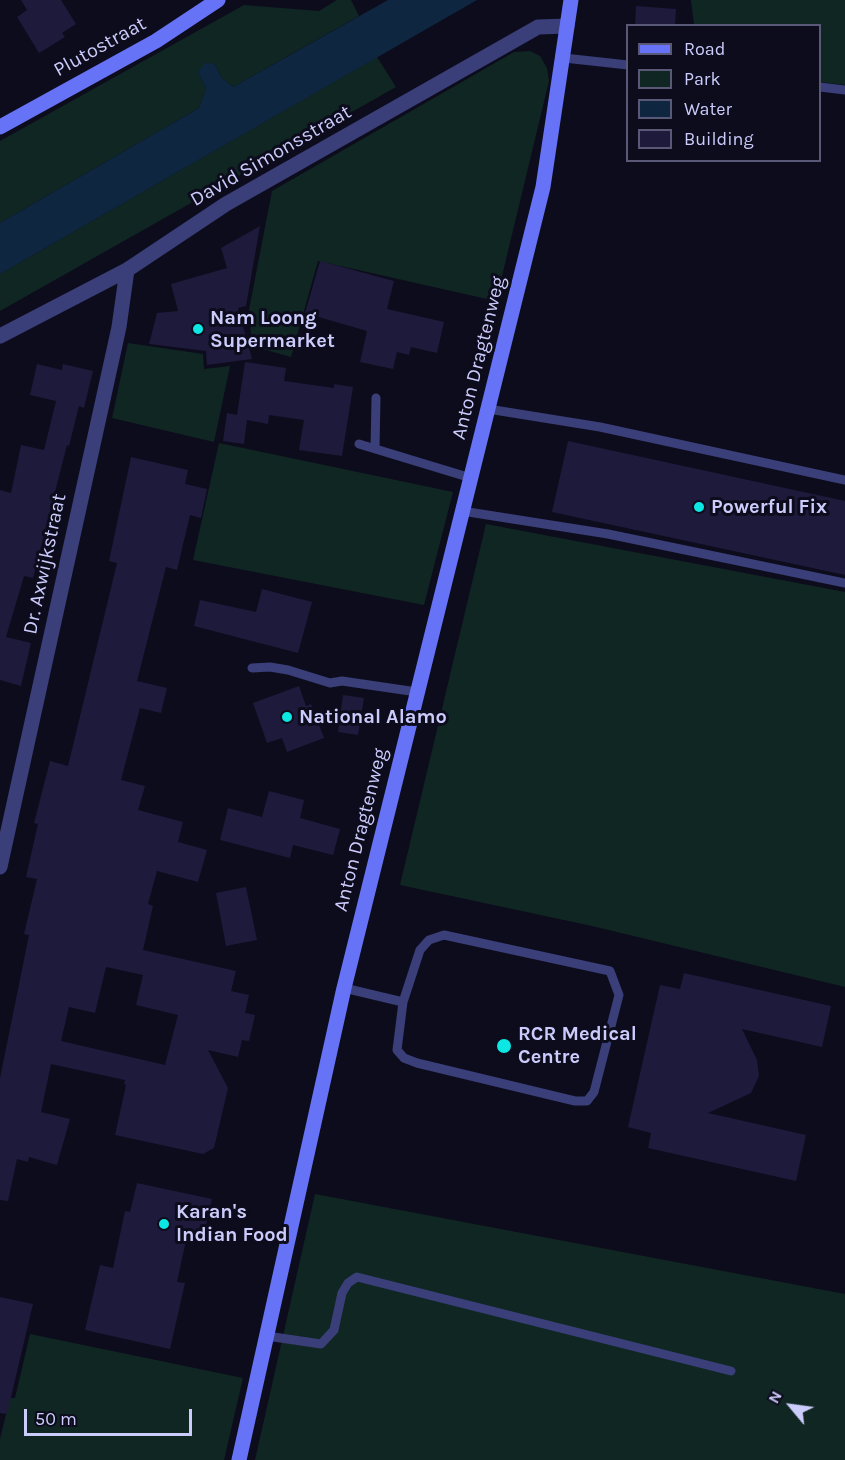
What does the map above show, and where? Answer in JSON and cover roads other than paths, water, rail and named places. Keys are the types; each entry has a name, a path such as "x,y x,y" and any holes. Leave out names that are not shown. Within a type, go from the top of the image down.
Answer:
{"main road":[{"name":"Plutostraat","path":"0,127 156,41 218,0"},
{"name":"Anton Dragtenweg","path":"239,1460 344,988 543,187 571,0"}],"street":[{"name":"David Simonsstraat","path":"0,336 126,270 226,204 538,27 567,26"},
{"name":"Dr. Axwijkstraat","path":"0,867 118,327 126,270"}],"lane":[{"path":"564,58 626,65"},
{"path":"821,87 845,90"},
{"path":"375,449 376,398"},
{"path":"488,409 600,427 845,480"},
{"path":"359,444 471,478"},
{"path":"462,511 608,534 845,583"},
{"path":"252,668 270,667 288,670 330,684 342,681 417,692"},
{"path":"444,935 610,971 619,995 594,1092 587,1101 575,1101 404,1058 398,1050 403,1002 420,950 429,940 444,935"},
{"path":"344,988 403,1002"},
{"path":"267,1336 321,1344 334,1330 342,1293 348,1282 357,1277 731,1371"}],"water":[{"path":"388,0 477,0 0,274 0,223 199,108 206,89 198,72 205,63 215,64 221,77 233,87"}],"place":[{"name":"Nam Loong Supermarket","path":"198,329"},
{"name":"Powerful Fix","path":"699,507"},
{"name":"National Alamo","path":"287,717"},
{"name":"RCR Medical Centre","path":"504,1046"},
{"name":"Karan's Indian Food","path":"164,1224"}]}
